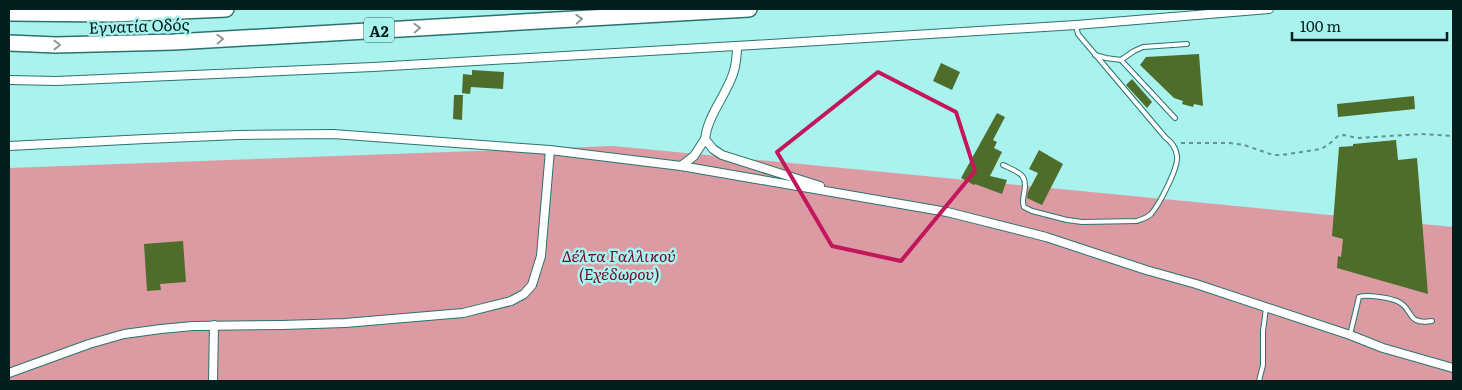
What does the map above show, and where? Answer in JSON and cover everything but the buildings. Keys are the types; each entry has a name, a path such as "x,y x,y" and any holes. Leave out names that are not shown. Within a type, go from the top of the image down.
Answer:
{"highway":[{"name":"Εγνατία Οδός","path":"9,13 112,14 226,9"},
{"name":"Εγνατία Οδός","path":"9,44 56,45 164,42 750,9"}],"street":[{"path":"9,80 56,81 373,67 1076,25 1269,9"},
{"path":"681,166 694,156 705,139 706,128 733,74 737,46"},
{"path":"9,146 154,138 333,134 550,150 681,166 947,212 1046,237 1146,270 1196,284 1350,335 1383,348 1453,368"},
{"path":"705,139 713,149 722,155 849,194"},
{"path":"9,373 89,344 124,334 193,326 282,325 400,319 463,313 511,300 524,294 532,285 537,274 541,256 550,150"},
{"path":"213,381 214,325"}],"lane":[{"path":"1003,165 1021,173 1025,180 1022,202 1024,207 1067,220 1082,222 1137,221 1151,214 1163,196 1178,159 1176,149 1078,34 1076,25"},
{"path":"1122,60 1143,47 1187,44"},
{"path":"1095,55 1122,60 1175,118"},
{"path":"1350,335 1360,297 1364,295 1400,302 1411,317 1418,322 1432,321"},
{"path":"1259,381 1263,365 1263,331 1266,308"}],"path":[{"path":"1172,143 1230,143 1244,145 1273,155 1282,155 1321,149 1338,136 1344,135 1357,138 1421,134 1453,136"}],"highlighted area":[{"path":"878,72 956,112 975,171 901,261 832,246 777,152"}],"green space":[{"name":"Δέλτα Γαλλικού (Εχέδωρου)","path":"613,146 1453,227 1453,381 9,381 9,168"}]}
